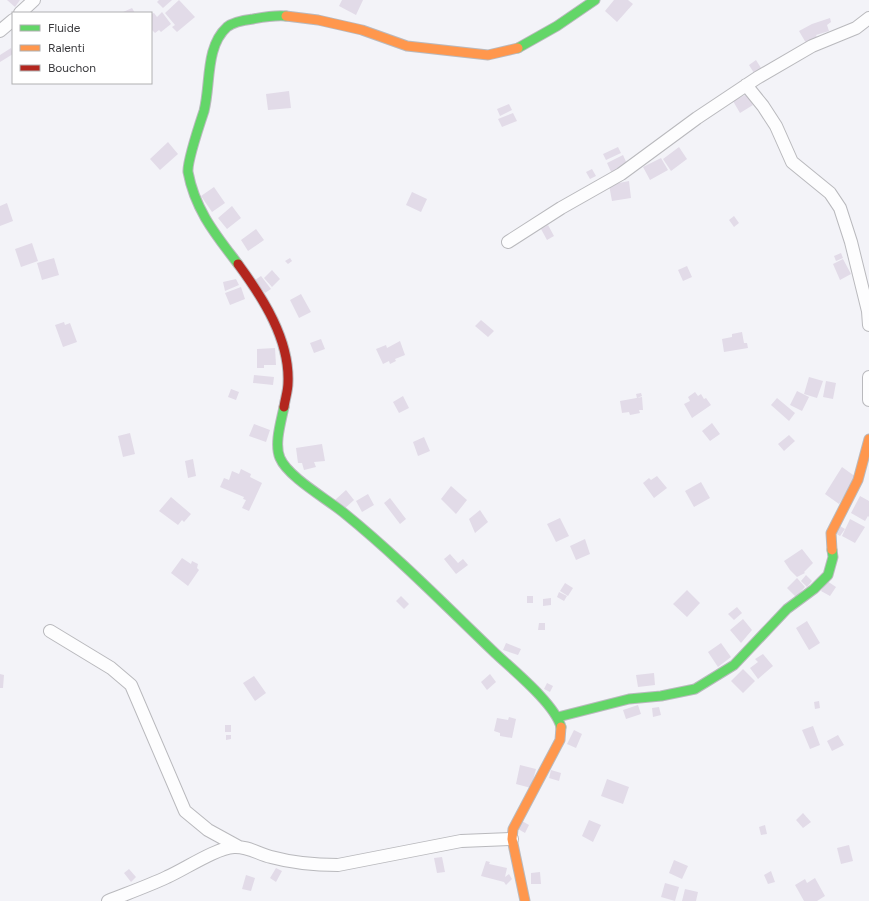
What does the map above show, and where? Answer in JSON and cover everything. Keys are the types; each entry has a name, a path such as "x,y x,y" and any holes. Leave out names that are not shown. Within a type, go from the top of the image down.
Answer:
{"street":[{"path":"21,12 34,0"},
{"path":"525,901 512,839 513,829 560,740 561,728 558,717 535,692 406,567 344,513 286,469 279,457 278,441 288,382 287,362 283,345 275,323 246,275 203,217 193,192 188,170 205,106 210,65 219,36 228,26 245,20 275,15 318,20 362,30 407,46 488,55 516,49 557,26 595,0"},
{"path":"508,242 561,208 620,174 746,85 812,46 856,28 869,18"},
{"path":"0,31 12,21"},
{"path":"746,85 763,106 776,126 792,162 830,193 840,208 868,311 869,325"},
{"path":"869,377 869,400"},
{"path":"558,717 629,699 661,696 695,688 734,665 787,609 828,575 832,558 830,533 858,480 869,438"},
{"path":"50,631 111,668 131,685 185,811 208,830 239,847"},
{"path":"108,901 167,877 218,852 233,847 247,847 270,857 294,863 338,865 461,841 512,839"}],"building":[{"path":"7,0 20,0 15,7"},
{"path":"159,0 172,0 163,8 157,2"},
{"path":"179,0 195,17 177,32 172,27 175,25 165,13"},
{"path":"342,0 363,0 356,15 339,6"},
{"path":"614,0 628,0 633,4 617,22 605,11"},
{"path":"132,8 134,12 123,12"},
{"path":"162,12 171,24 161,32 159,30 155,33 152,30 152,14 154,13 157,17"},
{"path":"830,18 831,22 827,25 829,31 816,35 817,37 806,43 799,31 812,24"},
{"path":"11,48 12,55 0,62 0,55"},
{"path":"756,60 761,68 754,73 749,65"},
{"path":"289,91 291,108 268,110 266,94"},
{"path":"747,94 753,105 740,113 733,101"},
{"path":"509,104 512,110 500,116 497,109"},
{"path":"513,113 517,121 502,127 498,119"},
{"path":"168,142 178,154 160,170 150,159"},
{"path":"618,147 621,153 606,160 603,154"},
{"path":"679,147 687,159 671,171 663,159"},
{"path":"623,155 628,166 612,174 607,163"},
{"path":"661,158 668,170 650,180 643,167"},
{"path":"592,169 596,176 590,179 586,172"},
{"path":"629,181 631,198 612,201 609,185"},
{"path":"214,187 225,203 212,212 201,196"},
{"path":"412,192 427,199 421,212 406,205"},
{"path":"7,203 13,221 0,226 0,206"},
{"path":"232,206 241,218 227,229 218,218"},
{"path":"734,216 739,223 734,227 729,220"},
{"path":"548,225 554,236 547,240 541,229"},
{"path":"256,229 264,240 248,251 241,240"},
{"path":"32,243 38,261 21,267 15,249"},
{"path":"841,253 843,258 836,261 834,256"},
{"path":"54,258 59,275 42,280 37,263"},
{"path":"290,258 292,261 288,264 285,261"},
{"path":"843,259 851,274 840,280 833,264"},
{"path":"687,266 692,277 683,281 678,270"},
{"path":"272,270 280,279 272,287 264,278"},
{"path":"261,276 271,289 265,293 255,280"},
{"path":"236,279 239,285 225,291 223,282"},
{"path":"241,287 245,299 230,305 225,293"},
{"path":"301,294 311,312 299,318 290,300"},
{"path":"481,320 494,331 488,337 475,326"},
{"path":"64,322 65,325 70,323 77,342 63,347 55,325"},
{"path":"742,332 744,343 747,343 748,348 724,352 722,339 732,337 732,334"},
{"path":"321,339 325,349 314,353 310,343"},
{"path":"400,341 405,355 395,359 396,361 390,364 389,361 383,364 376,349 386,345 387,348"},
{"path":"275,348 276,365 264,365 264,368 257,368 257,349"},
{"path":"254,375 274,377 273,385 253,383"},
{"path":"809,377 823,381 817,398 804,394"},
{"path":"826,381 836,383 833,399 823,397"},
{"path":"231,389 239,392 236,400 228,397"},
{"path":"797,391 809,397 802,411 790,405"},
{"path":"695,392 698,396 701,394 704,399 706,398 711,405 692,418 684,404 690,401 688,397"},
{"path":"641,393 642,396 637,398 636,394"},
{"path":"403,396 409,408 399,413 393,402"},
{"path":"642,397 643,410 639,410 640,413 630,415 629,412 622,413 620,401"},
{"path":"777,398 795,413 789,421 771,405"},
{"path":"712,423 720,434 710,441 702,431"},
{"path":"254,424 270,430 266,442 249,436"},
{"path":"130,433 135,454 123,457 118,436"},
{"path":"789,435 795,441 784,451 778,444"},
{"path":"424,437 430,451 418,456 413,442"},
{"path":"322,444 325,461 314,462 316,467 304,470 302,463 298,463 296,448"},
{"path":"193,459 196,476 188,478 185,461"},
{"path":"842,467 856,477 839,504 825,494"},
{"path":"241,469 251,474 250,477 262,483 249,511 242,508 246,500 243,499 244,497 220,487 224,478 229,480 232,471 239,474"},
{"path":"657,476 667,488 654,498 643,483 649,478 651,480"},
{"path":"701,482 710,498 694,507 685,491"},
{"path":"451,486 467,500 456,514 441,499"},
{"path":"346,490 354,500 343,510 335,500"},
{"path":"368,494 374,505 362,512 356,501"},
{"path":"860,496 869,501 869,517 868,516 865,521 851,513"},
{"path":"171,497 191,514 184,522 182,520 178,525 159,511"},
{"path":"390,498 406,519 400,524 384,503"},
{"path":"480,510 488,522 475,533 469,519"},
{"path":"560,518 569,536 556,542 547,524"},
{"path":"850,519 865,527 855,543 842,536"},
{"path":"840,526 845,529 840,536 835,533"},
{"path":"585,539 590,554 576,560 570,546"},
{"path":"802,549 813,563 804,572 805,573 797,577 784,561"},
{"path":"450,554 458,563 463,559 468,565 456,574 444,559"},
{"path":"182,558 191,564 192,561 198,564 197,568 199,570 188,586 171,573"},
{"path":"806,575 812,581 807,587 801,581"},
{"path":"797,578 805,587 796,597 787,588"},
{"path":"827,581 836,587 830,596 821,591"},
{"path":"565,583 573,588 568,596 560,591"},
{"path":"687,590 700,603 687,617 673,604"},
{"path":"559,592 567,596 564,601 557,597"},
{"path":"401,596 409,604 404,609 396,601"},
{"path":"527,596 533,596 533,603 527,603"},
{"path":"551,598 551,605 543,606 543,599"},
{"path":"737,607 742,613 734,620 728,614"},
{"path":"743,619 752,630 741,643 730,630"},
{"path":"807,621 820,643 809,650 796,628"},
{"path":"539,623 545,623 545,630 538,630"},
{"path":"506,643 521,649 518,655 503,650"},
{"path":"721,643 731,657 718,667 708,652"},
{"path":"763,654 773,666 758,679 750,668 758,662 755,659"},
{"path":"743,669 755,681 743,693 731,681"},
{"path":"654,673 655,685 638,687 636,675"},
{"path":"0,674 4,675 3,688 0,688"},
{"path":"490,674 496,682 487,690 481,682"},
{"path":"254,676 266,693 255,701 243,683"},
{"path":"547,683 553,686 550,692 544,689"},
{"path":"819,701 820,708 815,709 814,702"},
{"path":"638,705 641,714 626,719 623,710"},
{"path":"659,707 661,715 653,717 652,708"},
{"path":"509,717 516,719 512,738 500,736 500,733 494,731 497,718 508,720"},
{"path":"225,725 231,725 231,732 225,732"},
{"path":"813,726 820,745 810,749 802,730"},
{"path":"574,730 582,734 576,748 567,744"},
{"path":"226,735 231,735 231,739 226,740"},
{"path":"838,735 844,745 832,751 827,741"},
{"path":"520,765 536,769 531,788 516,784"},
{"path":"551,770 561,773 559,781 549,778"},
{"path":"607,779 629,787 623,804 601,796"},
{"path":"803,813 811,822 803,828 796,820"},
{"path":"589,820 601,825 593,842 582,836"},
{"path":"522,821 529,825 525,833 518,829"},
{"path":"765,825 767,834 761,835 759,827"},
{"path":"849,845 853,861 841,864 837,848"},
{"path":"442,857 445,872 437,873 434,858"},
{"path":"674,860 688,866 682,879 669,873"},
{"path":"486,861 490,862 489,864 507,868 505,877 509,874 512,879 506,885 504,882 481,876"},
{"path":"276,868 282,871 276,882 270,878"},
{"path":"129,869 136,877 131,882 124,873"},
{"path":"771,871 775,882 768,884 764,875"},
{"path":"540,872 541,884 531,884 531,873"},
{"path":"246,875 255,878 251,891 242,889"},
{"path":"815,878 825,896 817,901 804,901 795,885 805,879 807,883"},
{"path":"665,883 679,887 675,901 661,897"},
{"path":"685,889 698,892 696,901 682,901"}],"traffic: fast":[{"path":"518,48 557,26 595,0"},
{"path":"238,264 214,232 201,210 191,186 188,167 204,111 212,55 220,35 232,24 269,16 286,16"},
{"path":"284,407 278,440 278,452 284,465 299,480 337,507 364,529 421,581 542,698 551,708 561,727"},
{"path":"558,717 629,699 661,696 695,689 734,665 787,609 814,589 828,575 833,557 832,550"}],"traffic: slow":[{"path":"286,16 318,20 362,30 407,46 488,55 518,48"},
{"path":"832,550 831,533 858,480 869,439"},
{"path":"525,901 512,839 513,829 560,740 561,727"}],"traffic: jam":[{"path":"238,264 257,291 280,335 285,351 287,367 288,386 284,407"}]}
